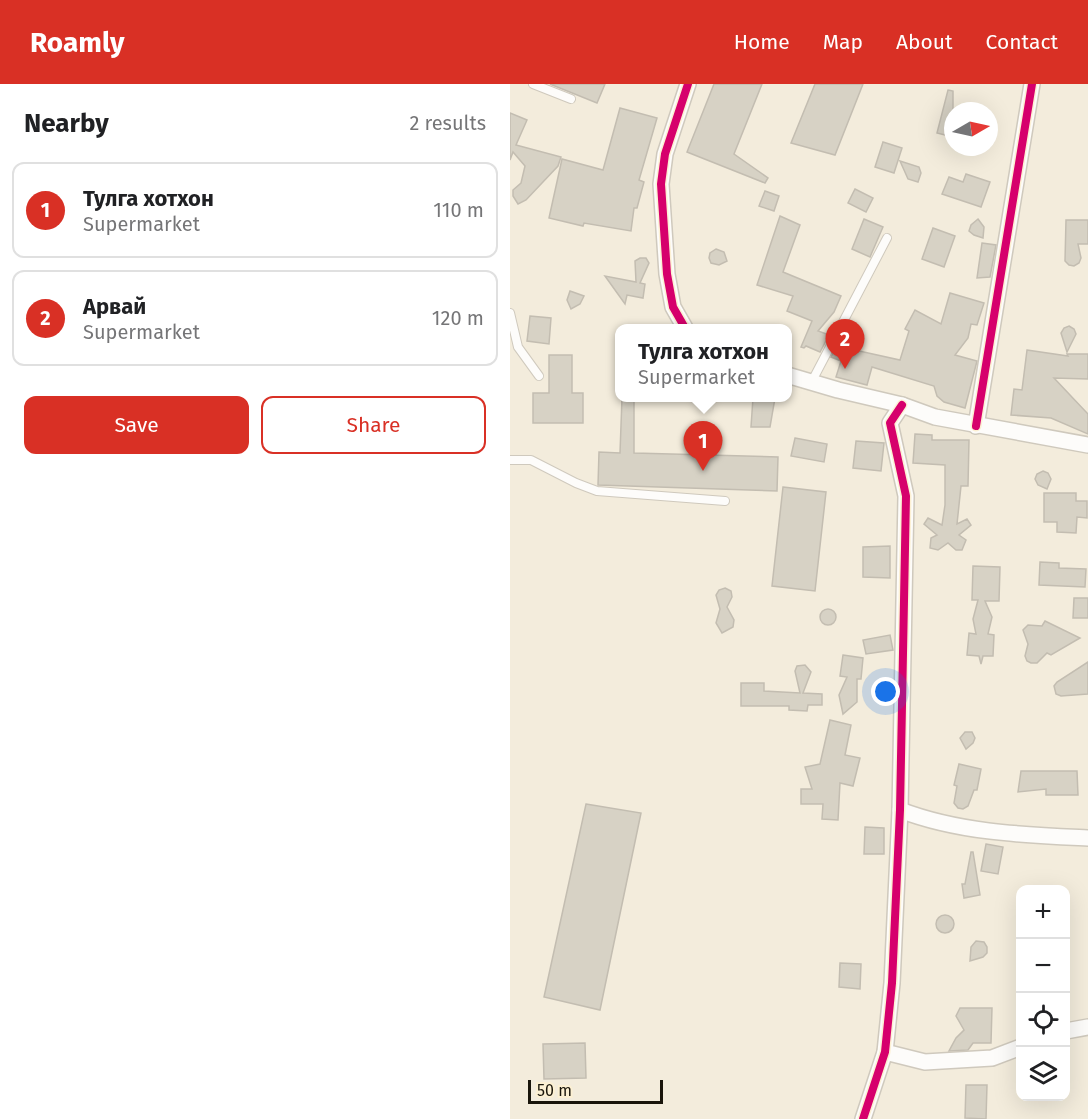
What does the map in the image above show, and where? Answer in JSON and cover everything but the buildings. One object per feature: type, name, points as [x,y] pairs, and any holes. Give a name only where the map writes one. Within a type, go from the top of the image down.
[{"type":"street","points":[[683,324],[673,307],[667,274],[662,184],[665,154],[688,84]]},
{"type":"street","points":[[976,426],[1032,84]]},
{"type":"street","points":[[792,376],[902,405],[935,417],[1088,445]]},
{"type":"street","points":[[863,1119],[885,1052],[892,983],[900,810],[906,496],[890,423],[902,405]]},
{"type":"street","points":[[900,810],[1002,834],[1088,838]]},
{"type":"street","points":[[1070,1030],[1088,1027]]},
{"type":"street","points":[[885,1052],[925,1062],[992,1059],[1016,1049]]},
{"type":"lane","points":[[533,84],[571,99]]},
{"type":"lane","points":[[811,382],[886,238]]},
{"type":"lane","points":[[510,313],[518,347],[538,376]]},
{"type":"lane","points":[[510,460],[531,460],[597,491],[725,501]]},
{"type":"cycle path","points":[[683,324],[673,307],[667,274],[661,184],[665,154],[688,84]]},
{"type":"cycle path","points":[[976,426],[1032,84]]},
{"type":"cycle path","points":[[863,1119],[885,1052],[892,983],[900,810],[906,496],[890,423],[902,405]]},
{"type":"place","name":"Арвай","points":[[845,369]]},
{"type":"place","name":"Тулга хотхон","points":[[703,471]]}]
